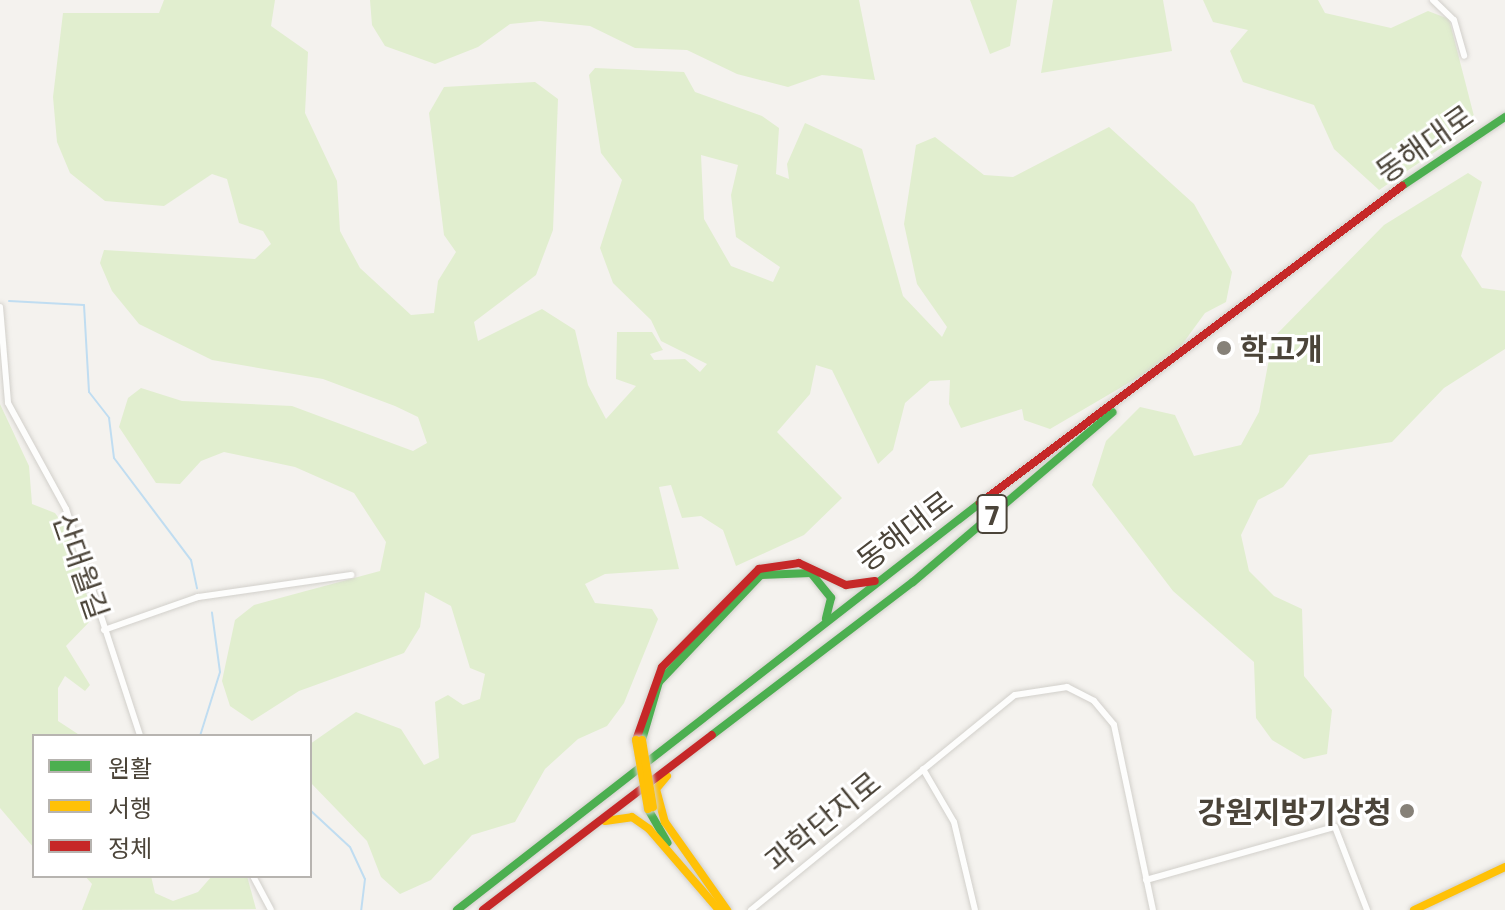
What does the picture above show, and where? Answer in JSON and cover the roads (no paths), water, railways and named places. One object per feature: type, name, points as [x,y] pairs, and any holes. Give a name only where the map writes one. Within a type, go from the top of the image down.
[{"type":"main road","name":"동해대로","points":[[457,910],[826,619],[1427,167],[1505,117]]},
{"type":"main road","name":"동해대로","points":[[483,910],[913,582],[1125,402],[1505,124]]},
{"type":"main road","points":[[723,910],[651,808],[639,740],[662,667],[759,569],[799,563],[846,585],[878,580]]},
{"type":"main road","points":[[639,740],[659,682],[761,575],[811,573],[831,598],[826,619]]},
{"type":"main road","points":[[723,910],[665,822],[656,789],[729,723]]},
{"type":"main road","points":[[557,853],[601,823],[632,817],[723,910]]},
{"type":"main road","points":[[1414,910],[1505,867]]},
{"type":"street","points":[[1433,0],[1454,20],[1464,56]]},
{"type":"street","name":"산대월길","points":[[0,307],[8,403],[66,509],[139,734]]},
{"type":"street","points":[[104,630],[198,597],[351,575]]},
{"type":"street","name":"과학단지로","points":[[751,910],[1015,695],[1067,687],[1094,701],[1114,725],[1153,910]]},
{"type":"street","name":"과학단지로","points":[[923,769],[954,822],[975,910]]},
{"type":"street","points":[[1146,880],[1335,827],[1367,910]]},
{"type":"street","points":[[254,878],[271,910]]},
{"type":"waterway","points":[[9,301],[84,305],[89,392],[109,418],[114,458],[191,560],[197,588]]},
{"type":"waterway","points":[[201,734],[220,672],[212,613]]},
{"type":"waterway","points":[[312,812],[350,847],[365,879],[361,910]]},
{"type":"place","name":"학고개","points":[[1224,348]]},
{"type":"place","name":"강원지방기상청","points":[[1407,811]]}]
